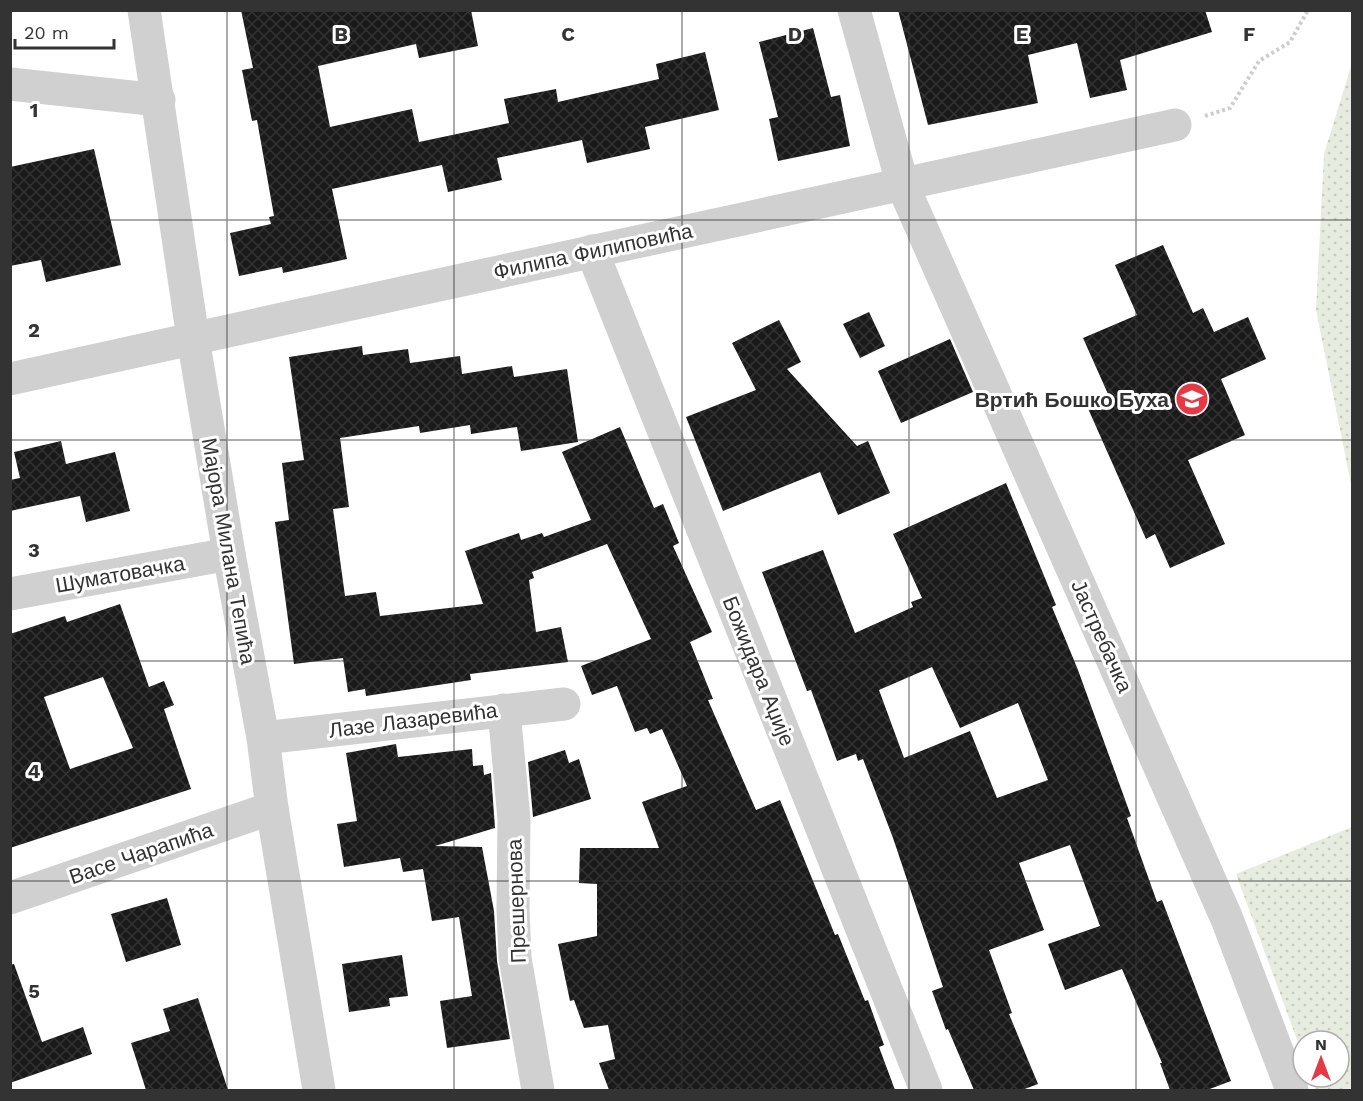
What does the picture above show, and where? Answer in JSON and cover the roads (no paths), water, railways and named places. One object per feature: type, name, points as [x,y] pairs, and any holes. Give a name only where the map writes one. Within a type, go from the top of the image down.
[{"type":"street","name":"Мајора Милана Тепића","points":[[144,10],[193,338],[262,738],[319,1090]]},
{"type":"street","name":"Јастребачка","points":[[854,10],[903,186],[1227,919],[1292,1090]]},
{"type":"street","points":[[10,84],[159,100]]},
{"type":"street","name":"Филипа Филиповића","points":[[10,379],[592,251],[903,186],[1175,124]]},
{"type":"street","name":"Божидара Аџије","points":[[592,251],[926,1090]]},
{"type":"street","name":"Шуматовачка","points":[[10,594],[229,554]]},
{"type":"street","name":"Лазе Лазаревића","points":[[262,738],[564,704]]},
{"type":"street","name":"Прешернова","points":[[504,710],[514,819],[515,957],[538,1090]]},
{"type":"street","name":"Васе Чарапића","points":[[10,898],[272,808]]},
{"type":"place","name":"Вртић Бошко Буха","points":[[1192,399]]}]
